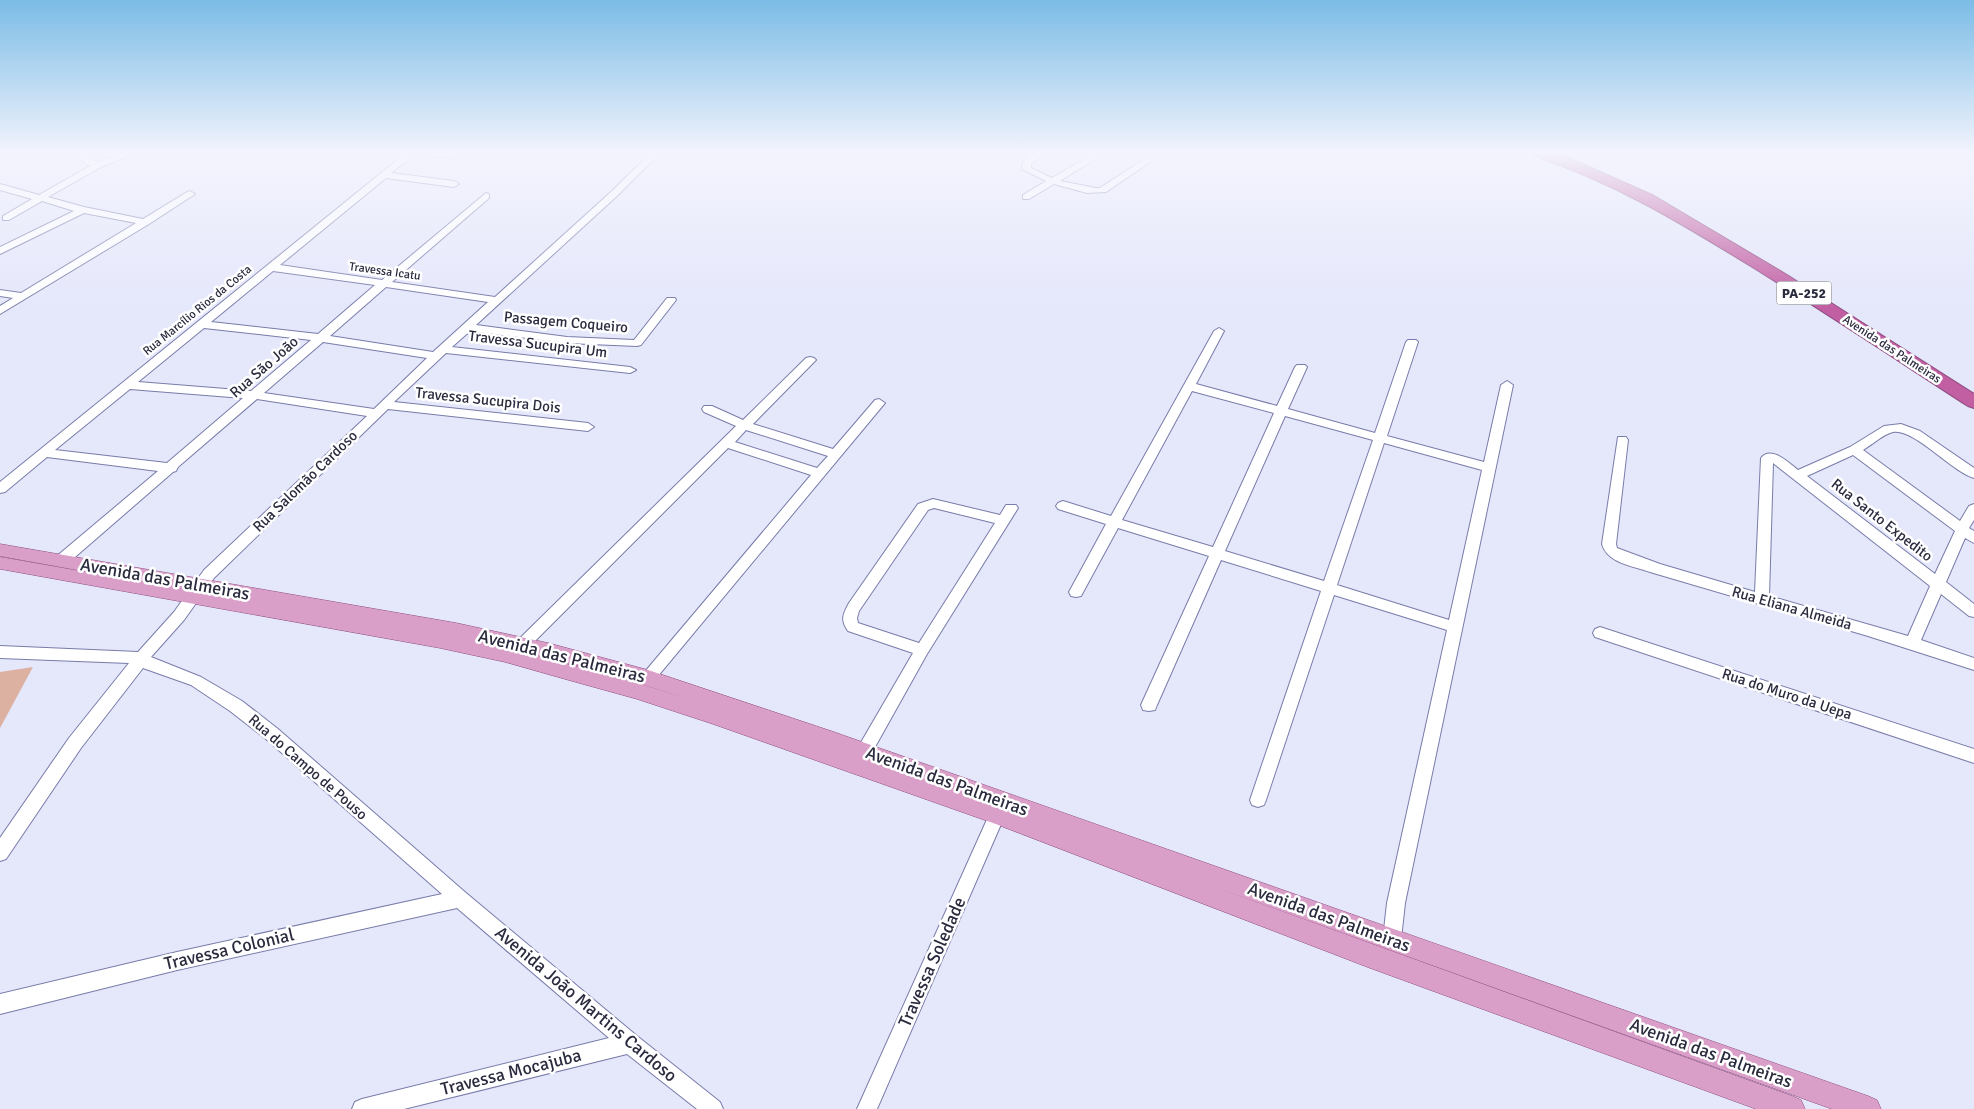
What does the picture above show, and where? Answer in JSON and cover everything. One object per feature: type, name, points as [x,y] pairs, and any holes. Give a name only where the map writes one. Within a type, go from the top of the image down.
[{"type":"highway","name":"Avenida das Palmeiras","points":[[1659,204],[1787,281],[1974,402]]},
{"type":"main road","name":"Avenida das Palmeiras","points":[[0,550],[62,560],[196,591],[440,641],[524,660],[672,702],[997,815],[1370,956],[1792,1109]]},
{"type":"main road","name":"Avenida das Palmeiras","points":[[0,563],[456,630],[522,644],[648,678],[864,751],[1868,1109]]},
{"type":"street","points":[[6,218],[29,204]]},
{"type":"street","points":[[60,204],[146,222]]},
{"type":"street","points":[[0,311],[175,204]]},
{"type":"street","name":"Rua Marcílio Rios da Costa","points":[[0,489],[347,204]]},
{"type":"street","name":"Rua São João","points":[[62,560],[172,468],[477,204]]},
{"type":"street","name":"Rua Salomão Cardoso","points":[[0,853],[75,743],[142,658],[179,616],[196,591],[228,555],[440,352],[603,204]]},
{"type":"street","points":[[0,251],[83,210]]},
{"type":"street","name":"Travessa Icatu","points":[[270,267],[496,300]]},
{"type":"street","points":[[0,293],[23,297]]},
{"type":"street","name":"Passagem Coqueiro","points":[[467,327],[567,340],[637,343],[671,300]]},
{"type":"street","name":"Travessa Sucupira Um","points":[[202,324],[440,352],[630,370]]},
{"type":"street","points":[[1076,592],[1219,331]]},
{"type":"street","points":[[1258,800],[1412,342]]},
{"type":"street","points":[[522,644],[810,360]]},
{"type":"street","points":[[1149,704],[1301,367]]},
{"type":"street","name":"Travessa Sucupira Dois","points":[[127,385],[588,428]]},
{"type":"street","points":[[1392,939],[1396,903],[1506,385]]},
{"type":"street","points":[[1189,386],[1489,468]]},
{"type":"street","points":[[648,678],[818,473],[879,403]]},
{"type":"street","points":[[708,409],[744,425],[835,454]]},
{"type":"street","points":[[1797,475],[1854,450],[1888,429],[1901,428],[1916,434],[1974,474]]},
{"type":"street","name":"Rua Eliana Almeida","points":[[1622,440],[1610,551],[1688,579],[1912,643],[1974,664]]},
{"type":"street","points":[[725,443],[818,473]]},
{"type":"street","points":[[1854,450],[1968,533]]},
{"type":"street","points":[[44,453],[172,468]]},
{"type":"street","name":"Rua Santo Expedito","points":[[1762,599],[1767,458],[1769,457],[1778,460],[1974,612]]},
{"type":"street","points":[[922,650],[853,627],[850,624],[849,618],[856,604],[923,506],[934,503],[942,504],[1003,521]]},
{"type":"street","points":[[1063,506],[1455,627]]},
{"type":"street","points":[[864,751],[922,650],[1011,508]]},
{"type":"street","points":[[1912,643],[1939,585],[1968,533],[1974,509]]},
{"type":"street","name":"Rua do Muro da Uepa","points":[[1600,633],[1974,756]]},
{"type":"street","points":[[0,652],[142,658]]},
{"type":"street","name":"Rua do Campo de Pouso","points":[[142,658],[149,664],[163,667],[196,681],[236,706],[279,740],[460,899]]},
{"type":"street","name":"Travessa Soledade","points":[[867,1109],[997,815]]},
{"type":"street","name":"Travessa Colonial","points":[[0,1004],[177,960],[460,899]]},
{"type":"street","name":"Avenida João Martins Cardoso","points":[[460,899],[630,1043],[713,1109]]},
{"type":"street","name":"Travessa Mocajuba","points":[[362,1109],[630,1043]]},
{"type":"shaded area","points":[[33,667],[0,728],[0,672]]}]
